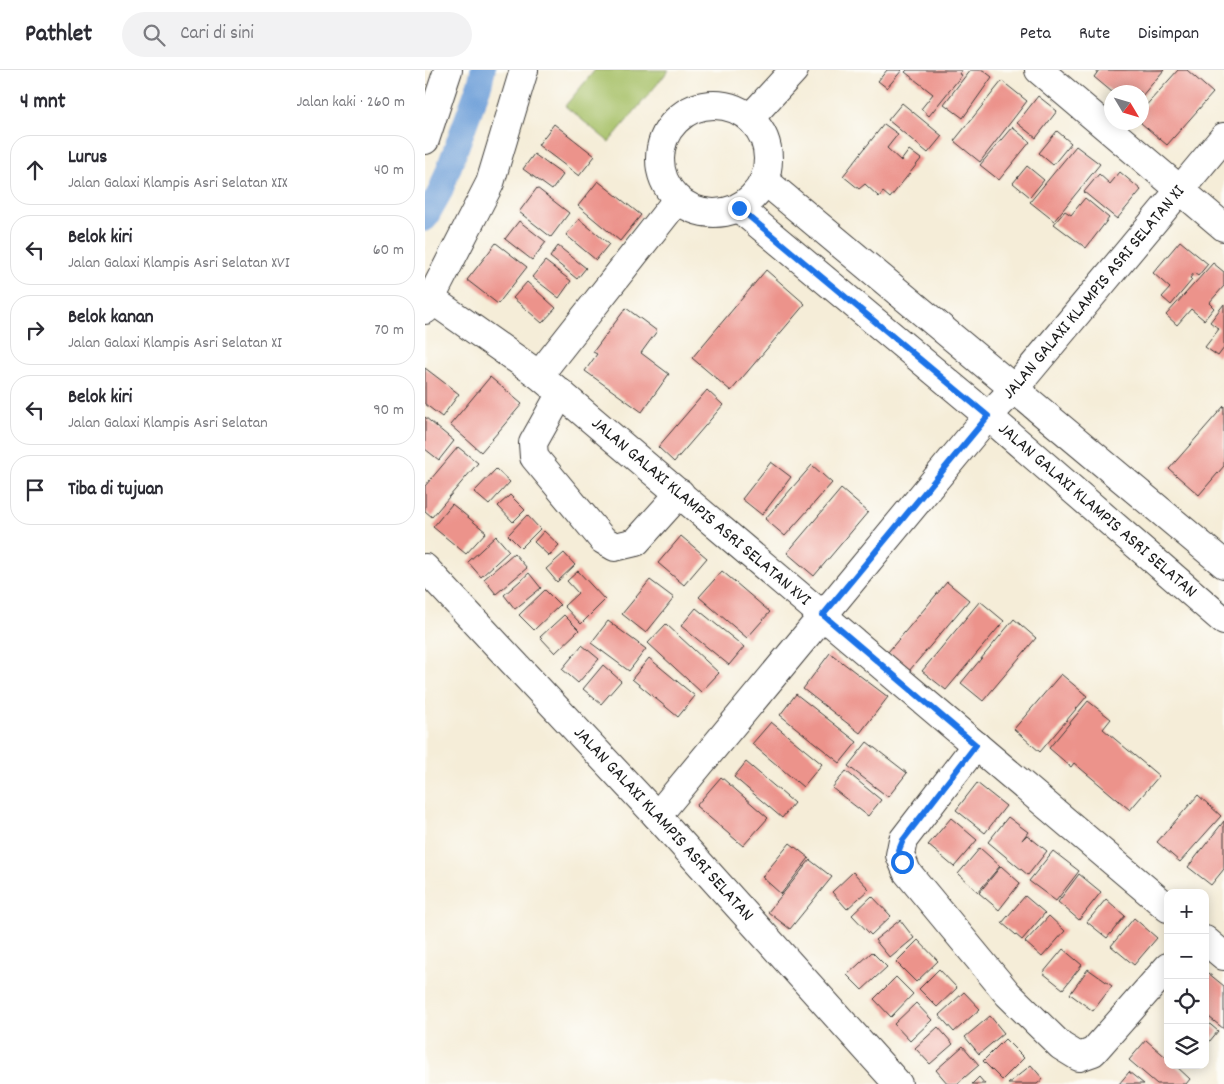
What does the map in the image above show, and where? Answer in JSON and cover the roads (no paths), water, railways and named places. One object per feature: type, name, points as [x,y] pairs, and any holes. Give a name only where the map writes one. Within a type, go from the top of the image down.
[{"type":"street","points":[[425,140],[448,70]]},
{"type":"street","points":[[428,304],[490,184],[524,70]]},
{"type":"street","points":[[750,118],[794,70]]},
{"type":"street","points":[[1039,70],[1179,191],[1224,227]]},
{"type":"street","points":[[719,105],[736,109],[750,118],[761,131],[767,147],[768,163],[764,180],[754,196],[739,208],[723,213],[707,214],[691,209],[677,200],[666,187],[660,171],[659,154],[664,138],[673,123],[686,113],[702,106],[719,105]]},
{"type":"street","name":"JALAN GALAXI KLAMPIS ASRI SELATAN XI","points":[[657,816],[988,416],[1014,388],[1224,137]]},
{"type":"street","points":[[764,180],[1224,564]]},
{"type":"street","points":[[539,375],[677,200]]},
{"type":"street","name":"JALAN GALAXI KLAMPIS ASRI SELATAN","points":[[739,208],[988,416],[1224,621]]},
{"type":"street","name":"JALAN GALAXI KLAMPIS ASRI SELATAN XVI","points":[[428,304],[539,375],[1164,905]]},
{"type":"street","points":[[561,393],[533,443],[534,457],[603,540],[615,547],[636,542],[679,493]]},
{"type":"street","name":"JALAN GALAXI KLAMPIS ASRI SELATAN","points":[[425,568],[657,816],[898,1084]]},
{"type":"street","points":[[976,745],[903,840],[900,855],[907,872],[1008,994],[1061,1046],[1079,1057],[1093,1052],[1164,972]]},
{"type":"street","points":[[1209,943],[1224,956]]},
{"type":"waterway","points":[[425,219],[440,192],[483,70]]}]
